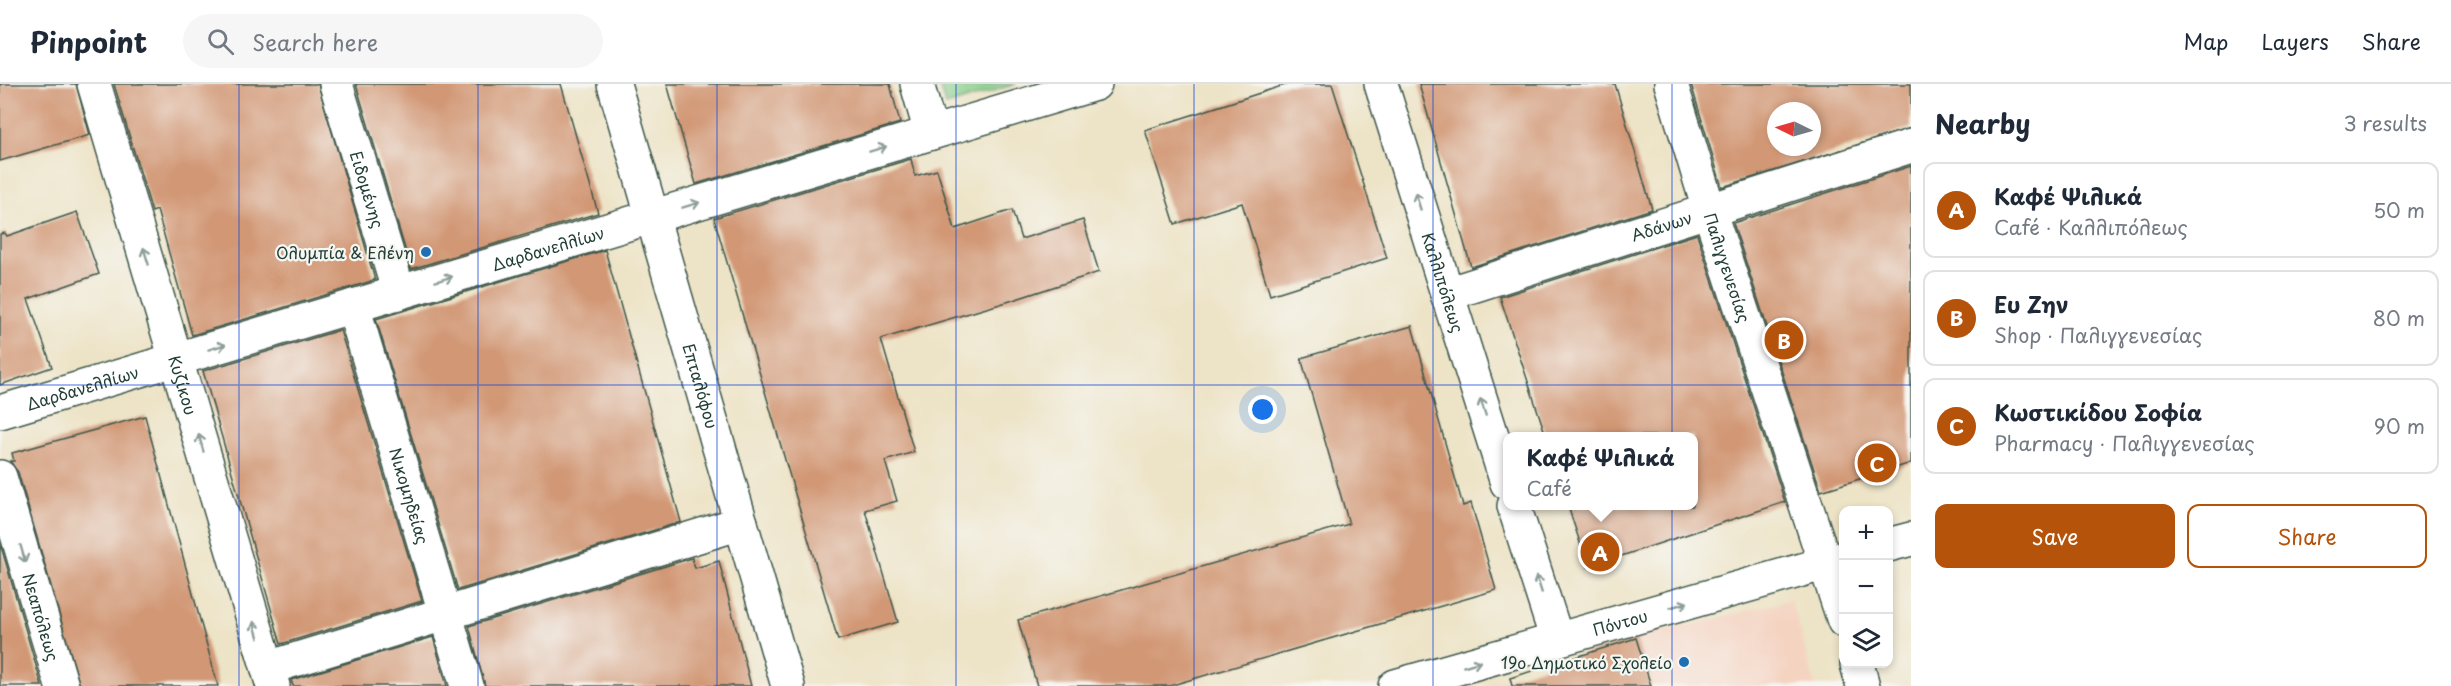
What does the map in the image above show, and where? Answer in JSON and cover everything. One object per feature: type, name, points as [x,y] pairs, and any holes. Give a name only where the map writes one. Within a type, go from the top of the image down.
[{"type":"street","name":"Κυζίκου","points":[[94,84],[270,677]]},
{"type":"street","name":"Ειδομένης","points":[[336,84],[399,293]]},
{"type":"street","name":"Επταλόφου","points":[[614,84],[788,686]]},
{"type":"street","points":[[917,84],[932,133]]},
{"type":"street","name":"Δαρδανελλίων","points":[[0,412],[1095,84]]},
{"type":"street","name":"Καλλιπόλεως","points":[[1381,84],[1503,470]]},
{"type":"street","name":"Παλιγγενεσίας","points":[[1671,84],[1709,210],[1835,560],[1843,614]]},
{"type":"street","name":"Αδάνων","points":[[1448,294],[1911,146]]},
{"type":"street","name":"Νικομηδείας","points":[[353,306],[467,686]]},
{"type":"street","name":"Νεαπόλεως","points":[[0,477],[62,686]]},
{"type":"street","points":[[1515,510],[1557,640]]},
{"type":"street","points":[[270,677],[446,614],[741,523]]},
{"type":"street","points":[[1893,544],[1911,539]]},
{"type":"street","name":"Πόντου","points":[[1395,686],[1835,560]]},
{"type":"street","points":[[1858,668],[1863,686]]},
{"type":"shaded area","name":"19ο Δημοτικό Σχολείο","points":[[1791,600],[1815,686],[1483,686],[1636,638]]},
{"type":"green space","points":[[939,84],[1016,84],[946,106]]},
{"type":"building","points":[[0,84],[76,84],[90,135],[0,161]]},
{"type":"building","points":[[114,84],[318,84],[375,280],[192,335],[157,210],[152,212]]},
{"type":"building","points":[[356,84],[561,84],[598,213],[411,269]]},
{"type":"building","points":[[667,84],[890,84],[900,123],[696,184]]},
{"type":"building","points":[[1288,84],[1332,84],[1387,258],[1270,295],[1242,203],[1175,224],[1145,130]]},
{"type":"building","points":[[1419,84],[1615,84],[1652,209],[1471,267]]},
{"type":"building","points":[[1691,84],[1911,84],[1911,128],[1722,187]]},
{"type":"building","points":[[911,159],[915,176],[937,170],[955,229],[1012,210],[1021,239],[1083,220],[1099,272],[881,339],[914,452],[885,461],[897,501],[865,510],[898,622],[838,640],[714,218]]},
{"type":"building","points":[[1911,166],[1911,463],[1821,491],[1733,223]]},
{"type":"building","points":[[77,212],[99,274],[28,299],[52,367],[0,385],[0,234],[5,233],[7,236]]},
{"type":"building","points":[[1697,234],[1785,502],[1588,567],[1569,510],[1698,510],[1698,432],[1545,432],[1500,297]]},
{"type":"building","points":[[605,250],[681,522],[458,590],[376,319]]},
{"type":"building","points":[[1412,326],[1463,506],[1471,503],[1496,590],[1169,686],[1037,686],[1018,620],[1349,524],[1301,358]]},
{"type":"building","points":[[340,330],[422,601],[281,644],[203,371]]},
{"type":"building","points":[[145,416],[218,686],[80,686],[18,472],[10,461],[14,461],[12,453]]},
{"type":"building","points":[[0,543],[42,686],[0,686]]},
{"type":"building","points":[[692,558],[695,568],[719,561],[751,686],[485,686],[469,626]]},
{"type":"building","points":[[433,637],[447,686],[293,686],[291,680]]},
{"type":"building","points":[[1636,638],[1651,686],[1512,686],[1510,678]]},
{"type":"place","name":"Ολυμπία & Ελένη","points":[[426,252]]},
{"type":"place","name":"Ευ Ζην","points":[[1784,340]]},
{"type":"place","name":"Κωστικίδου Σοφία","points":[[1877,463]]},
{"type":"place","name":"Καφέ Ψιλικά","points":[[1600,552]]},
{"type":"place","name":"19ο Δημοτικό Σχολείο","points":[[1684,662]]}]
